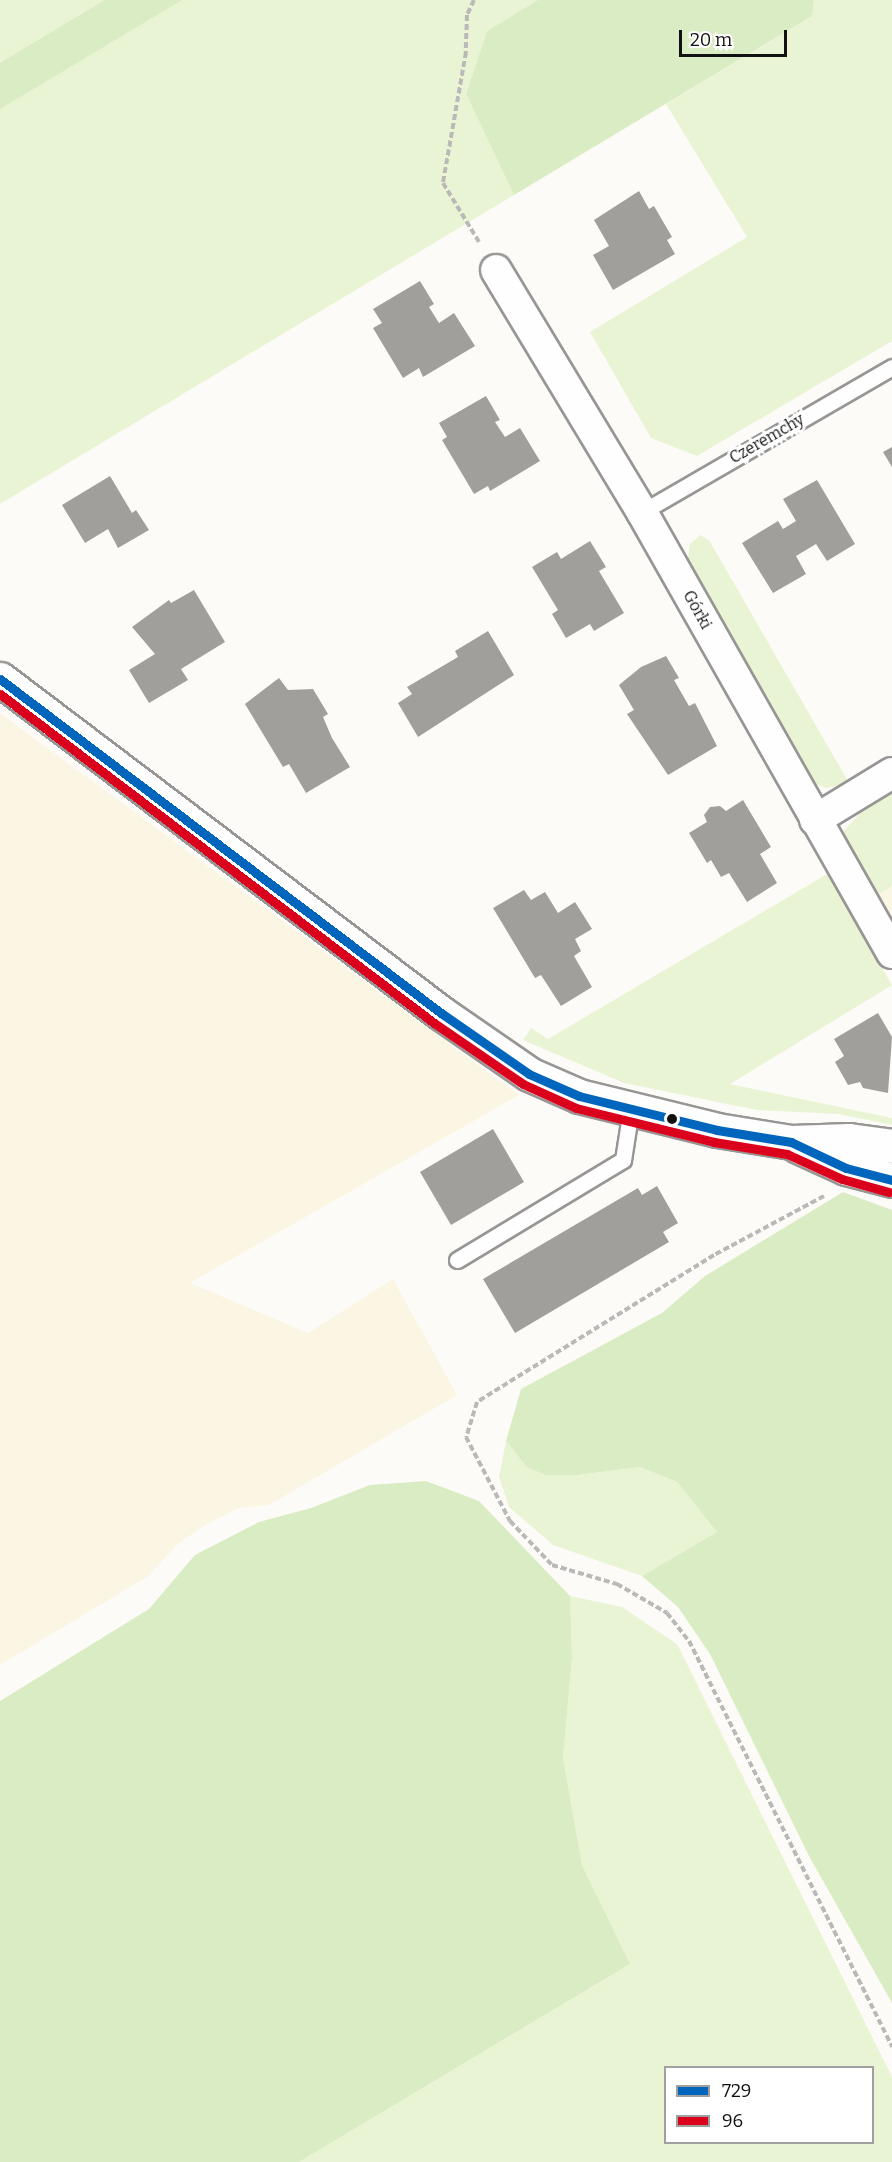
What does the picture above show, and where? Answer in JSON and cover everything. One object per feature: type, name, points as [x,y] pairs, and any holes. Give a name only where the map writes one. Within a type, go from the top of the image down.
[{"type":"street","name":"Górki","points":[[496,270],[642,512],[814,820],[892,953]]},
{"type":"street","points":[[0,679],[441,1012],[530,1074],[579,1096],[717,1130],[791,1142],[849,1140],[892,1146]]},
{"type":"street","points":[[814,820],[892,773]]},
{"type":"street","points":[[791,1142],[846,1168],[892,1180]]},
{"type":"lane","name":"Czeremchy","points":[[642,512],[892,367]]},
{"type":"lane","points":[[457,1260],[623,1160],[631,1109]]},
{"type":"path","points":[[474,0],[467,15],[466,52],[442,183],[496,270]]},
{"type":"path","points":[[846,1168],[828,1193],[807,1208],[714,1255],[477,1402],[466,1437],[510,1521],[552,1565],[617,1584],[667,1613],[689,1641],[892,2048]]},
{"type":"shaded area","points":[[0,713],[519,1095],[190,1283],[308,1333],[393,1279],[457,1395],[269,1505],[239,1508],[205,1525],[179,1543],[147,1577],[0,1665]]},
{"type":"shaded area","points":[[892,886],[892,916],[877,895]]},
{"type":"green space","points":[[0,0],[538,0],[487,31],[466,94],[514,195],[0,504]]},
{"type":"green space","points":[[105,0],[182,0],[0,109],[0,63]]},
{"type":"green space","points":[[538,0],[814,0],[812,16],[514,195],[466,94],[487,31]]},
{"type":"green space","points":[[814,0],[892,0],[892,341],[697,456],[651,438],[590,332],[747,237],[666,104],[812,16]]},
{"type":"green space","points":[[700,535],[709,540],[849,783],[826,788],[812,783],[687,563],[690,544]]},
{"type":"green space","points":[[892,792],[892,886],[877,895],[843,832],[864,809]]},
{"type":"green space","points":[[827,874],[892,985],[730,1084],[892,1118],[892,1125],[839,1114],[757,1110],[624,1083],[523,1040],[531,1028],[548,1039]]},
{"type":"green space","points":[[843,1192],[892,1210],[892,2003],[809,1856],[710,1654],[678,1607],[642,1576],[717,1532],[677,1482],[640,1467],[577,1475],[546,1475],[527,1467],[506,1441],[521,1389],[662,1313],[705,1276]]},
{"type":"green space","points":[[506,1441],[527,1467],[577,1475],[640,1467],[677,1482],[717,1532],[642,1576],[553,1545],[509,1507],[499,1477]]},
{"type":"green space","points":[[426,1481],[479,1501],[570,1596],[572,1658],[563,1758],[582,1865],[630,1964],[299,2162],[0,2162],[0,1701],[149,1609],[195,1555],[259,1522],[311,1508],[370,1485]]},
{"type":"green space","points":[[570,1596],[622,1607],[677,1644],[892,2077],[892,2162],[299,2162],[630,1964],[582,1865],[563,1758],[572,1658]]},
{"type":"building","points":[[639,191],[649,209],[654,206],[672,237],[667,240],[675,254],[613,290],[593,255],[609,246],[594,220]]},
{"type":"building","points":[[420,281],[434,304],[429,307],[439,323],[454,313],[475,346],[423,377],[419,368],[403,378],[373,328],[382,323],[373,309]]},
{"type":"building","points":[[486,396],[500,420],[495,422],[505,437],[520,428],[540,461],[490,491],[488,486],[474,494],[442,440],[447,437],[439,423]]},
{"type":"building","points":[[892,447],[892,467],[883,452]]},
{"type":"building","points":[[110,476],[132,513],[136,510],[149,530],[118,548],[108,529],[85,543],[62,505]]},
{"type":"building","points":[[817,480],[855,544],[827,561],[816,544],[796,556],[806,574],[773,593],[742,543],[778,521],[783,529],[796,521],[783,499]]},
{"type":"building","points":[[590,541],[606,567],[599,571],[624,613],[594,631],[590,624],[566,638],[552,614],[558,610],[532,567],[557,552],[561,559]]},
{"type":"building","points":[[194,590],[225,642],[181,669],[188,680],[149,703],[129,670],[155,654],[132,627],[169,600],[171,603]]},
{"type":"building","points":[[488,631],[514,675],[418,737],[398,703],[412,694],[407,687],[458,657],[455,651]]},
{"type":"building","points":[[666,656],[679,678],[674,680],[689,706],[695,703],[717,746],[668,775],[627,714],[634,710],[619,685],[641,667]]},
{"type":"building","points":[[279,678],[288,690],[313,689],[328,714],[323,717],[332,738],[350,767],[306,793],[289,764],[283,767],[245,704]]},
{"type":"building","points":[[743,800],[771,847],[760,854],[777,883],[747,902],[729,873],[721,877],[711,860],[707,863],[689,833],[707,822],[704,815],[710,807],[720,806],[726,811]]},
{"type":"building","points":[[524,890],[531,900],[545,892],[558,913],[575,902],[592,929],[575,939],[581,951],[574,956],[592,987],[561,1006],[541,975],[535,978],[493,908]]},
{"type":"building","points":[[878,1013],[892,1037],[888,1093],[863,1088],[860,1082],[848,1085],[835,1062],[844,1056],[834,1039]]},
{"type":"building","points":[[493,1129],[524,1182],[451,1225],[420,1172]]},
{"type":"building","points":[[657,1186],[678,1223],[663,1232],[669,1242],[515,1333],[483,1279],[638,1188],[642,1195]]},
{"type":"transit line","name":"729","points":[[0,679],[441,1013],[529,1074],[579,1096],[717,1130],[791,1142],[846,1168],[892,1180]]},
{"type":"transit line","name":"96","points":[[0,694],[434,1023],[523,1084],[576,1108],[714,1142],[787,1154],[842,1179],[889,1192]]}]
